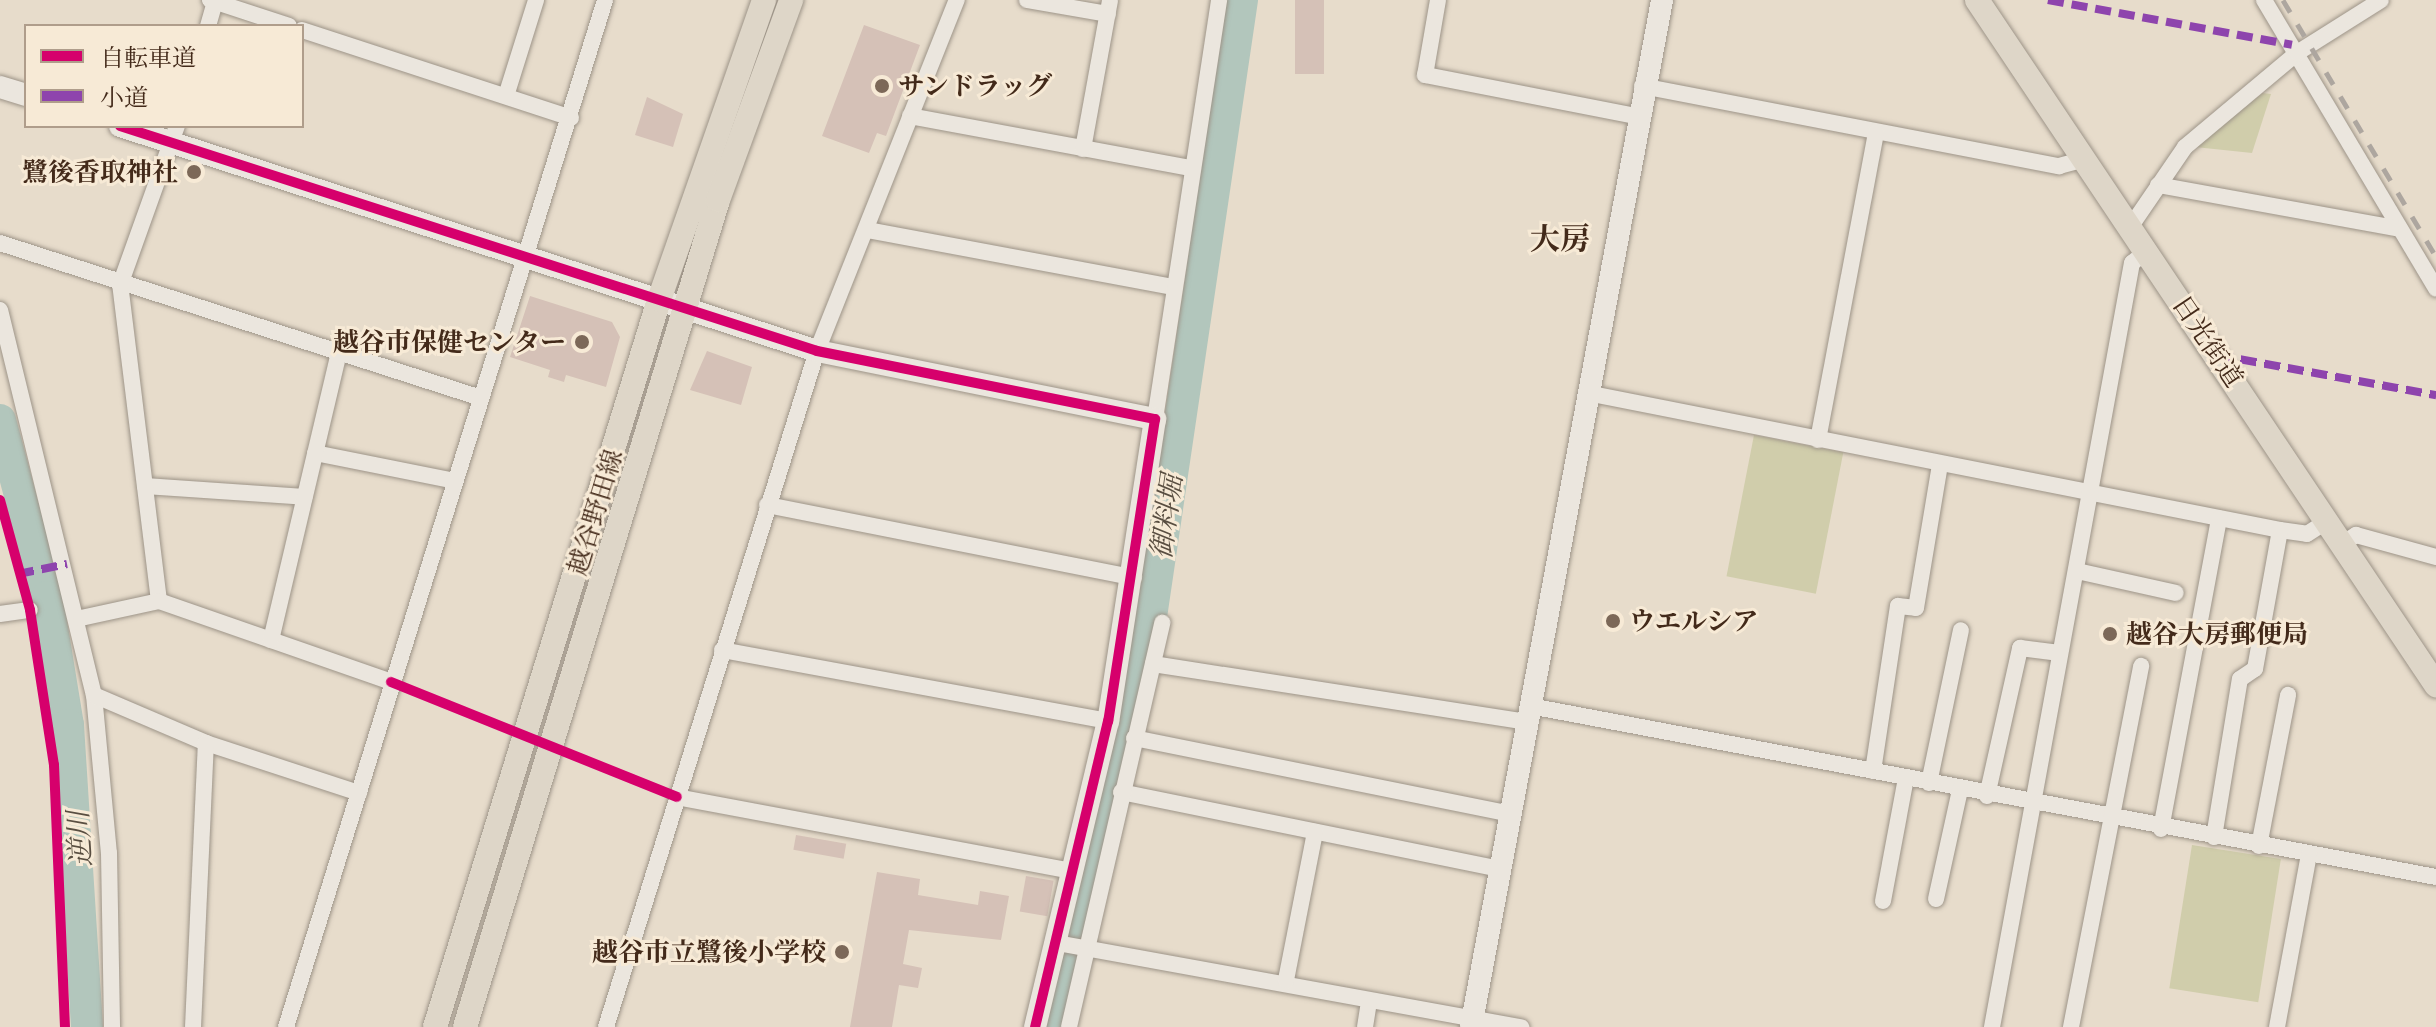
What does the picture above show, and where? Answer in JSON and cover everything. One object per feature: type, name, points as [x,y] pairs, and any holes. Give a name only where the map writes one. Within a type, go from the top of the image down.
[{"type":"main road","name":"越谷野田線","points":[[435,1027],[659,300],[764,0]]},
{"type":"main road","name":"越谷野田線","points":[[465,1027],[684,309],[791,0]]},
{"type":"main road","name":"日光街道","points":[[1977,0],[2436,685]]},
{"type":"street","points":[[506,96],[536,0]]},
{"type":"street","points":[[286,1027],[391,682],[481,398],[529,260],[605,0]]},
{"type":"street","points":[[606,1027],[817,351],[868,230],[957,0]]},
{"type":"street","points":[[1027,0],[1109,7],[1083,149]]},
{"type":"street","points":[[1035,1027],[1060,944],[1108,721],[1134,578],[1191,168],[1219,0]]},
{"type":"street","points":[[1438,0],[1425,75],[1636,116]]},
{"type":"street","points":[[1472,1024],[1636,116],[1662,0]]},
{"type":"street","points":[[2264,0],[2436,289]]},
{"type":"street","points":[[2131,226],[2185,147],[2297,53],[2381,0]]},
{"type":"street","points":[[208,24],[213,1],[283,24]]},
{"type":"street","points":[[304,31],[571,118]]},
{"type":"street","points":[[1642,86],[2059,166],[2086,159]]},
{"type":"street","points":[[0,87],[24,94]]},
{"type":"street","points":[[910,116],[1191,168]]},
{"type":"street","points":[[134,128],[174,134],[529,260],[817,351],[1155,419]]},
{"type":"street","points":[[1818,440],[1876,132]]},
{"type":"street","points":[[159,601],[120,285],[174,134]]},
{"type":"street","points":[[2158,185],[2400,229]]},
{"type":"street","points":[[868,230],[1174,287]]},
{"type":"street","points":[[0,243],[120,285],[481,398]]},
{"type":"street","points":[[1992,1027],[2029,805],[2094,492],[2132,263],[2147,251]]},
{"type":"street","points":[[0,310],[81,618],[94,695],[109,853],[112,1027]]},
{"type":"street","points":[[271,640],[339,353]]},
{"type":"street","points":[[1587,393],[2280,530],[2307,534],[2327,521]]},
{"type":"street","points":[[315,453],[455,481]]},
{"type":"street","points":[[1873,771],[1898,606],[1916,608],[1940,464]]},
{"type":"street","points":[[145,486],[305,497]]},
{"type":"street","points":[[767,505],[1134,578]]},
{"type":"street","points":[[2161,829],[2219,518]]},
{"type":"street","points":[[2214,837],[2240,679],[2255,669],[2280,530]]},
{"type":"street","points":[[2342,544],[2356,535],[2436,557]]},
{"type":"street","points":[[2077,571],[2176,593]]},
{"type":"street","points":[[81,618],[159,601],[391,682]]},
{"type":"street","points":[[0,614],[30,610]]},
{"type":"street","points":[[1069,1027],[1162,623]]},
{"type":"street","points":[[1929,783],[1961,630]]},
{"type":"street","points":[[1987,796],[2020,648],[2060,653]]},
{"type":"street","points":[[722,650],[1108,721]]},
{"type":"street","points":[[1153,664],[1528,714],[1873,771],[2029,805],[2436,877]]},
{"type":"street","points":[[2071,1027],[2141,666]]},
{"type":"street","points":[[94,695],[206,743],[359,793]]},
{"type":"street","points":[[2259,846],[2288,695]]},
{"type":"street","points":[[1134,738],[1510,814]]},
{"type":"street","points":[[193,1027],[206,743]]},
{"type":"street","points":[[1883,901],[1906,778]]},
{"type":"street","points":[[1936,899],[1960,790]]},
{"type":"street","points":[[1121,792],[1499,869]]},
{"type":"street","points":[[677,797],[1074,871]]},
{"type":"street","points":[[1286,980],[1315,832]]},
{"type":"street","points":[[2277,1027],[2309,854]]},
{"type":"street","points":[[1060,944],[1369,1001],[1472,1024],[1521,1027]]},
{"type":"street","points":[[1365,1027],[1369,1001]]},
{"type":"shaded area","points":[[2262,93],[2271,94],[2252,153],[2195,147]]},
{"type":"shaded area","points":[[1754,435],[1843,452],[1816,594],[1727,576]]},
{"type":"shaded area","points":[[2192,845],[2281,859],[2258,1002],[2169,988]]},
{"type":"building","points":[[1295,0],[1324,0],[1324,74],[1295,74]]},
{"type":"building","points":[[864,25],[920,45],[886,136],[877,133],[869,153],[822,136]]},
{"type":"building","points":[[647,97],[683,114],[673,147],[635,135]]},
{"type":"building","points":[[530,296],[612,322],[620,337],[606,387],[566,375],[564,382],[548,377],[550,370],[510,357]]},
{"type":"building","points":[[707,351],[752,367],[741,405],[690,390]]},
{"type":"building","points":[[796,835],[846,844],[844,859],[793,850]]},
{"type":"building","points":[[877,872],[920,879],[918,895],[978,905],[980,891],[1009,896],[1001,940],[909,930],[903,964],[922,968],[918,988],[899,985],[892,1027],[850,1027]]},
{"type":"building","points":[[1026,876],[1054,881],[1047,916],[1020,911]]},
{"type":"waterway","name":"御料堀","points":[[1053,1027],[1147,644],[1242,0]]},
{"type":"waterway","name":"逆川","points":[[0,420],[47,597],[68,725],[87,1027]]},
{"type":"railway","points":[[2283,0],[2436,257]]},
{"type":"marked path","points":[[2048,0],[2292,45]]},
{"type":"marked path","points":[[2217,355],[2436,395]]},
{"type":"marked path","points":[[18,574],[67,564]]},
{"type":"cycle path","points":[[126,128],[817,351],[1155,419],[1108,721],[1035,1027]]},
{"type":"cycle path","points":[[0,500],[30,610],[54,765],[65,1027]]},
{"type":"cycle path","points":[[391,682],[677,797]]},
{"type":"place","name":"サンドラッグ","points":[[882,86]]},
{"type":"place","name":"鷺後香取神社","points":[[194,172]]},
{"type":"place","name":"越谷市保健センター","points":[[582,342]]},
{"type":"place","name":"ウエルシア","points":[[1613,621]]},
{"type":"place","name":"越谷大房郵便局","points":[[2110,634]]},
{"type":"place","name":"越谷市立鷺後小学校","points":[[842,952]]},
{"type":"district","name":"大房","points":[[1560,238]]}]
